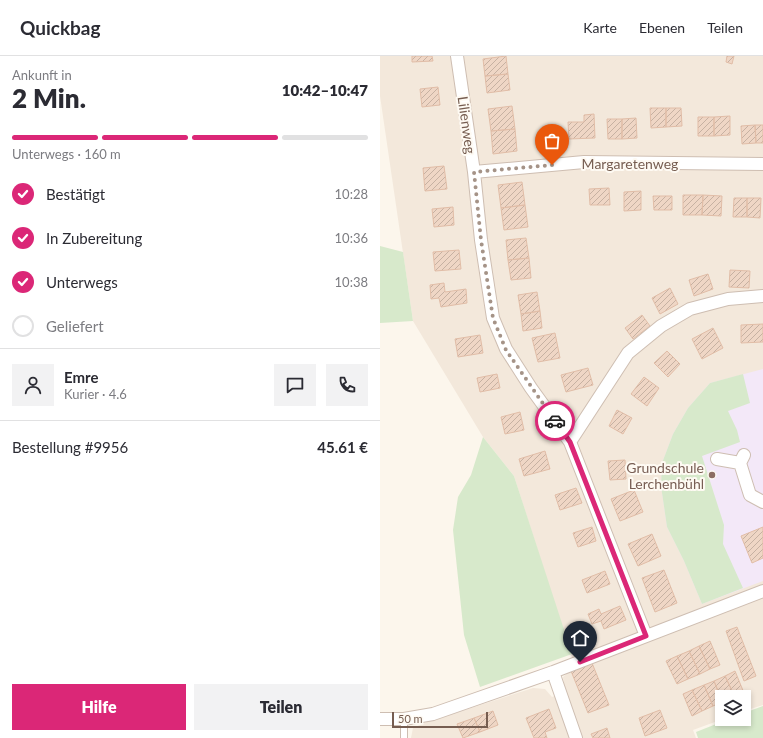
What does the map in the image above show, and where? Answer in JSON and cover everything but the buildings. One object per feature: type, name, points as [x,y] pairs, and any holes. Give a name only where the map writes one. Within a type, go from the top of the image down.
[{"type":"street","name":"Lilienweg","points":[[457,56],[474,172],[481,240],[493,318],[506,350],[570,442],[646,636]]},
{"type":"street","name":"Margaretenweg","points":[[474,172],[584,162],[763,164]]},
{"type":"street","points":[[570,442],[628,352],[661,326],[690,309],[728,299],[763,296]]},
{"type":"street","points":[[717,459],[742,459],[750,494],[763,502]]},
{"type":"street","points":[[380,719],[404,718],[433,714],[553,672],[763,591]]},
{"type":"street","points":[[553,672],[576,738]]},
{"type":"lane","points":[[404,718],[404,738]]},
{"type":"shaded area","points":[[380,56],[763,56],[763,705],[751,709],[751,690],[715,690],[715,722],[693,730],[696,738],[411,738],[413,728],[427,722],[533,688],[545,689],[552,697],[565,692],[563,677],[575,667],[514,476],[483,437],[413,321],[380,96]]},
{"type":"shaded area","name":"Grundschule Lerchenbühl","points":[[763,369],[763,581],[702,604],[684,561],[667,527],[661,486],[662,463],[673,434],[688,408],[710,383]]},
{"type":"green space","points":[[380,246],[403,252],[413,321],[380,323]]},
{"type":"green space","points":[[743,374],[750,403],[728,411],[737,430],[740,442],[702,456],[724,525],[723,544],[743,588],[702,604],[684,561],[667,527],[661,486],[662,463],[673,434],[688,408],[710,383]]},
{"type":"green space","points":[[483,437],[514,476],[572,654],[480,687],[464,635],[453,530],[458,497],[471,475]]},
{"type":"green space","points":[[763,706],[763,738],[698,738],[696,732],[715,725],[715,726],[751,726],[751,710]]},
{"type":"way so far","points":[[552,165],[474,172],[481,240],[493,318],[506,350],[555,421]]},
{"type":"place","name":"Grundschule Lerchenbühl","points":[[712,475]]},
{"type":"route","points":[[555,421],[570,442],[646,636],[580,662]]}]
